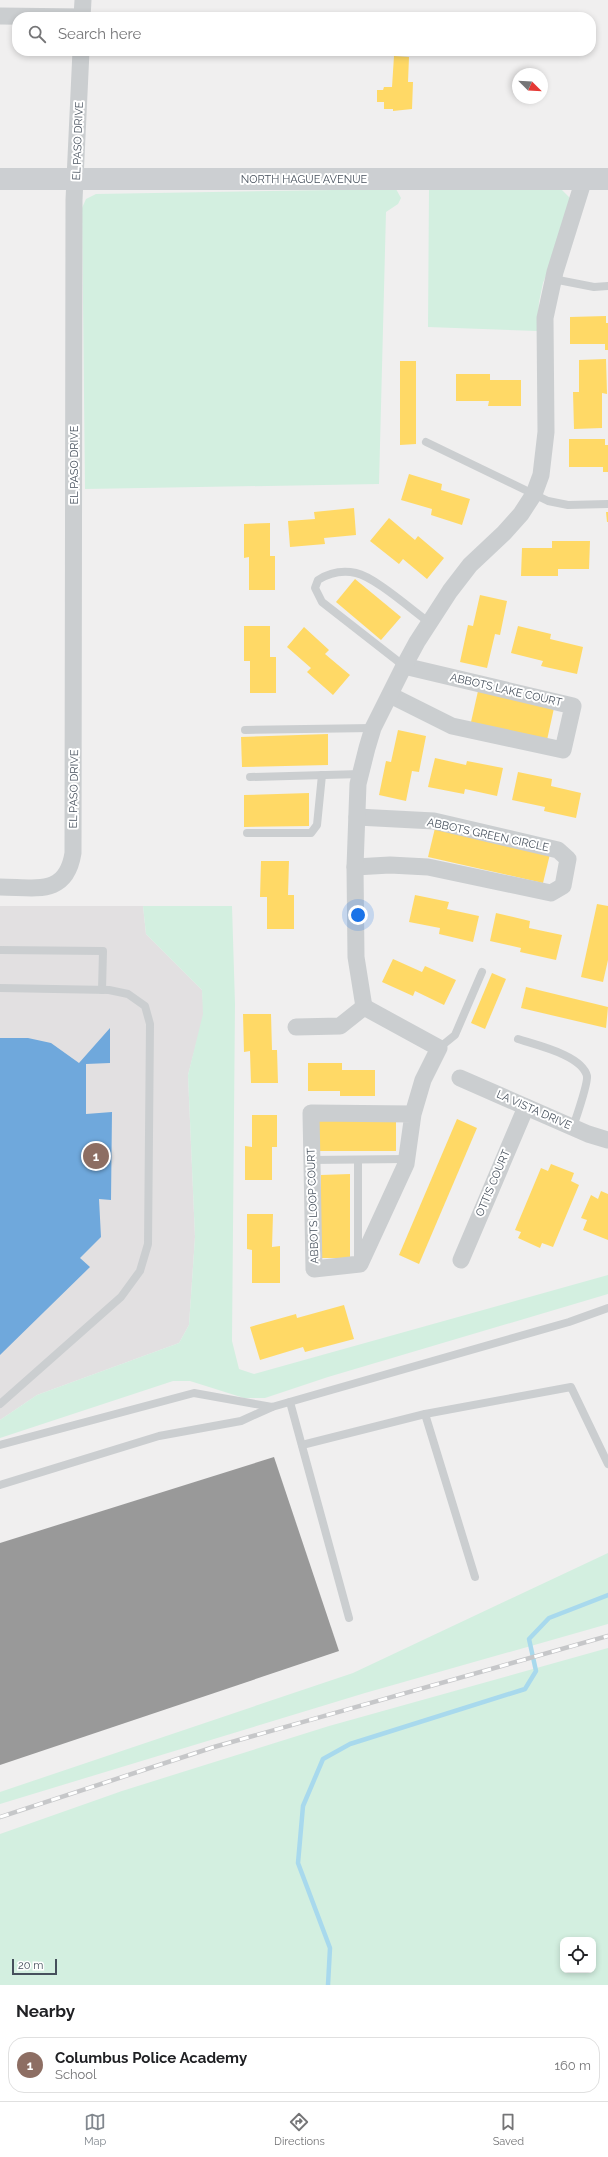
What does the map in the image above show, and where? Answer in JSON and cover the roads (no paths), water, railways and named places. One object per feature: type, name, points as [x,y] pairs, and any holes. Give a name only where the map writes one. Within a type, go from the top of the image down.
[{"type":"main road","name":"NORTH HAGUE AVENUE","points":[[0,179],[608,179]]},
{"type":"street","points":[[82,12],[83,0]]},
{"type":"street","points":[[0,16],[12,16]]},
{"type":"street","name":"EL PASO DRIVE","points":[[0,887],[46,887],[56,884],[65,877],[71,866],[73,852],[74,200],[77,179],[81,56]]},
{"type":"street","points":[[364,1007],[356,957],[355,868],[358,784],[373,728],[404,666],[430,623],[450,591],[470,565],[504,533],[521,514],[534,494],[541,475],[546,432],[545,318],[554,279],[584,179]]},
{"type":"street","name":"ABBOTS LAKE COURT","points":[[390,695],[452,726],[563,750],[573,706],[404,666]]},
{"type":"street","name":"ABBOTS GREEN CIRCLE","points":[[355,868],[390,865],[428,867],[551,893],[563,886],[568,858],[558,850],[434,821],[357,817]]},
{"type":"street","points":[[296,1027],[340,1026],[364,1007]]},
{"type":"street","points":[[358,1264],[378,1226],[406,1159],[413,1114],[423,1080],[439,1048],[364,1007]]},
{"type":"street","name":"LA VISTA DRIVE","points":[[460,1078],[573,1127],[608,1140]]},
{"type":"street","name":"OTTIS COURT","points":[[461,1260],[526,1107]]},
{"type":"street","name":"ABBOTS LOOP COURT","points":[[358,1264],[314,1269],[311,1113],[413,1114]]},
{"type":"lane","points":[[554,279],[594,287],[608,286]]},
{"type":"lane","points":[[426,442],[548,501],[568,505],[608,504]]},
{"type":"lane","points":[[404,666],[322,602],[315,588],[318,580],[330,572],[356,573],[369,579],[430,623]]},
{"type":"lane","points":[[245,730],[373,728]]},
{"type":"lane","points":[[250,777],[361,774]]},
{"type":"lane","points":[[247,833],[311,833],[316,825],[322,775]]},
{"type":"lane","points":[[0,950],[103,951],[102,990]]},
{"type":"lane","points":[[439,1048],[455,1035],[482,972]]},
{"type":"lane","points":[[0,988],[102,990],[128,994],[145,1006],[150,1024],[148,1244],[140,1271],[121,1297],[0,1404]]},
{"type":"lane","points":[[518,1039],[567,1056],[584,1069],[587,1078],[573,1127]]},
{"type":"lane","points":[[311,1160],[406,1159]]},
{"type":"lane","points":[[358,1160],[358,1264]]},
{"type":"lane","points":[[0,1486],[159,1436],[241,1421],[272,1407],[569,1322],[608,1308]]},
{"type":"lane","points":[[302,1445],[425,1414],[571,1387],[608,1464]]},
{"type":"lane","points":[[0,1445],[194,1393],[272,1407]]},
{"type":"lane","points":[[290,1402],[349,1618]]},
{"type":"lane","points":[[425,1414],[475,1577]]},
{"type":"waterway","points":[[328,1985],[330,1948],[298,1863],[303,1806],[323,1759],[350,1744],[525,1689],[536,1671],[529,1639],[549,1618],[608,1595]]},
{"type":"railway","points":[[0,1817],[214,1747],[608,1636]]},
{"type":"place","name":"Columbus Police Academy","points":[[96,1156]]}]
